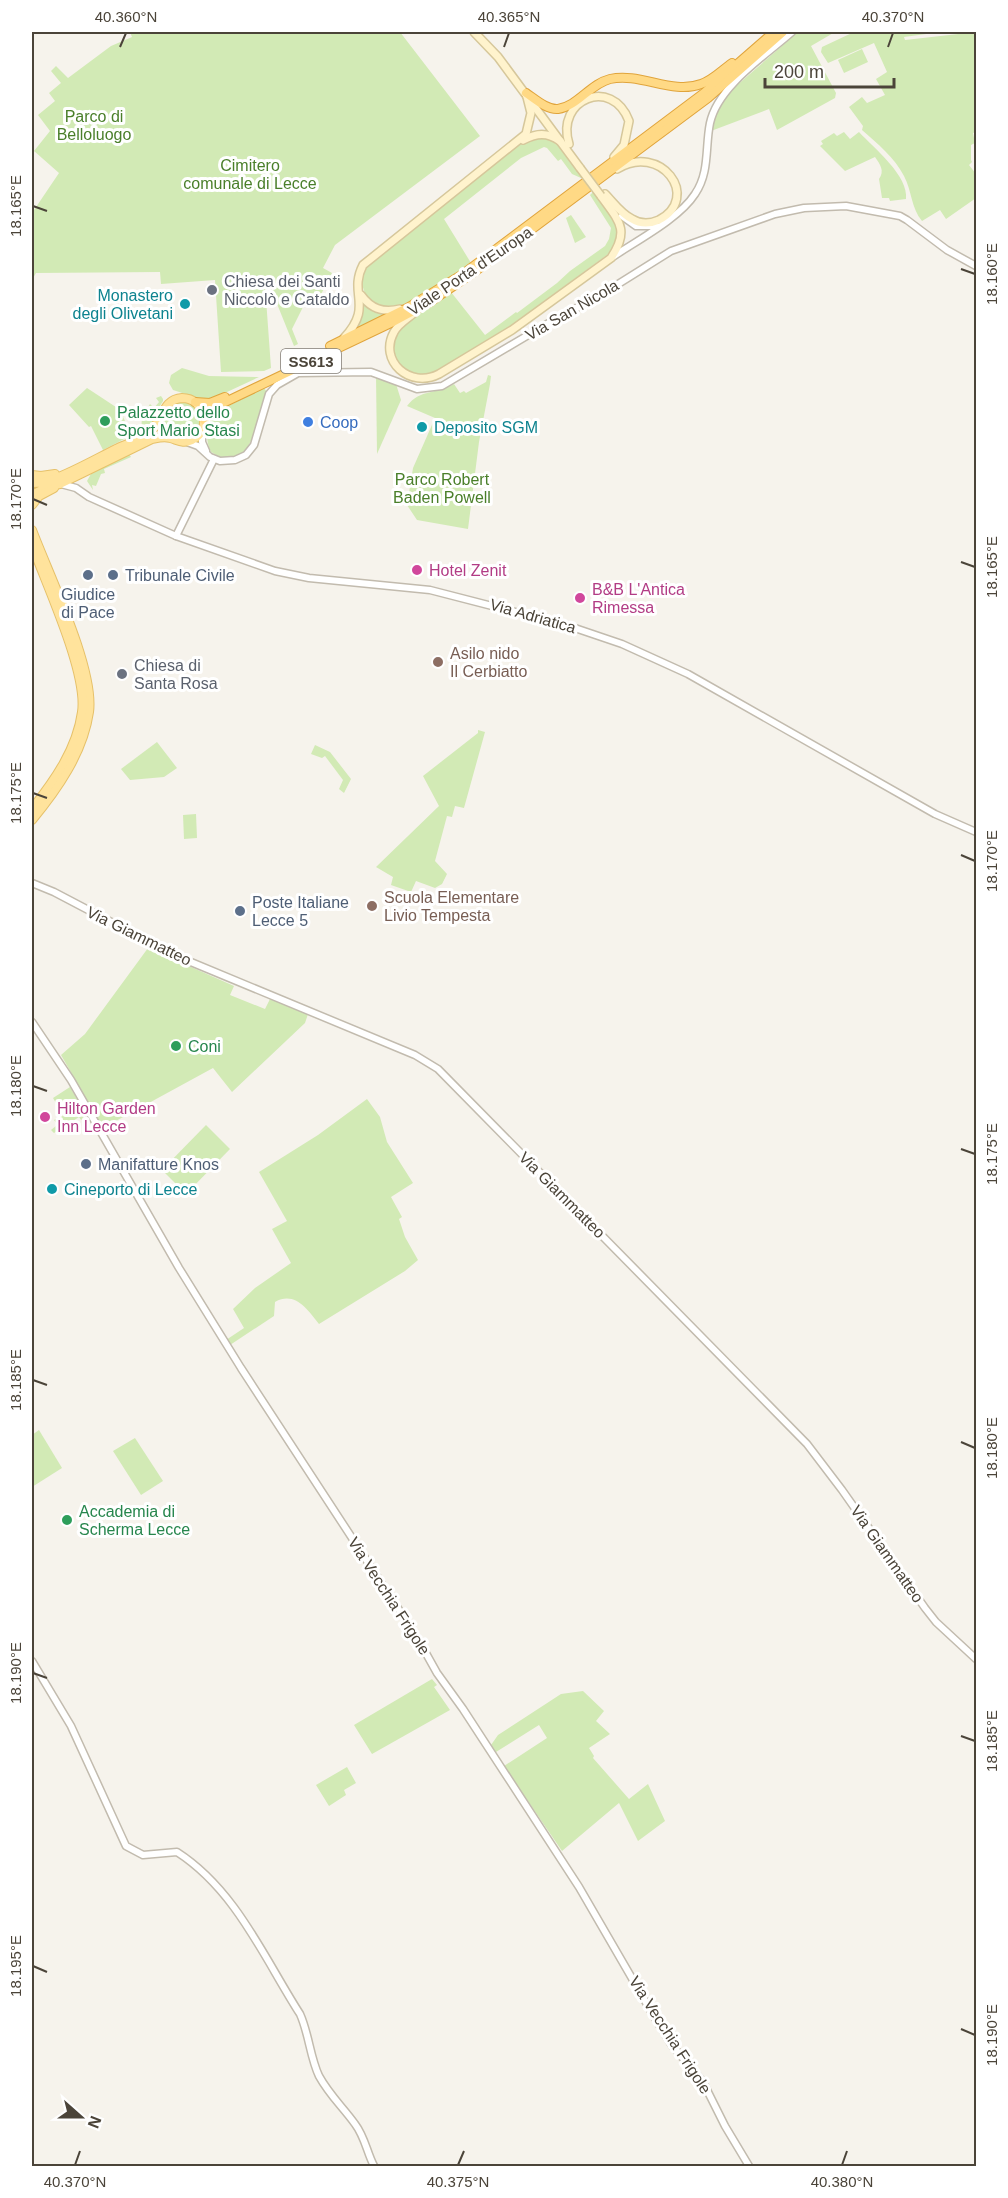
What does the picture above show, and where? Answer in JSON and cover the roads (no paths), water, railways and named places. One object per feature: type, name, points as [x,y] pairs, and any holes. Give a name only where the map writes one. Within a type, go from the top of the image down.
[{"type":"highway","points":[[526,93],[548,107],[560,109],[568,106],[599,83],[610,79],[626,77],[692,87],[711,79],[772,32]]},
{"type":"highway","points":[[600,175],[704,93],[772,32]]},
{"type":"highway","points":[[600,175],[708,98],[783,32]]},
{"type":"highway","name":"Viale Porta d'Europa","points":[[205,421],[213,409],[219,405],[422,307],[471,274],[600,175]]},
{"type":"highway","name":"Viale Porta d'Europa","points":[[195,402],[217,401],[409,307],[463,274],[600,175]]},
{"type":"main road","points":[[422,307],[397,326],[390,347],[391,355],[399,368],[419,380],[440,374],[512,330],[611,258],[621,241],[621,225],[603,195],[498,57],[474,32]]},
{"type":"main road","points":[[342,340],[358,320],[359,272],[368,260],[526,134],[530,123],[531,108],[526,93]]},
{"type":"main road","points":[[567,145],[566,124],[577,105],[593,97],[602,96],[620,103],[629,121],[627,136],[618,154],[600,175]]},
{"type":"main road","points":[[518,142],[535,135],[545,134],[567,145]]},
{"type":"main road","points":[[600,175],[631,163],[648,162],[667,171],[675,184],[676,191],[674,204],[665,216],[645,223],[632,219],[603,195]]},
{"type":"main road","points":[[359,292],[370,305],[381,310],[389,312],[409,307]]},
{"type":"main road","name":"Viale Porta d'Europa","points":[[32,483],[52,480],[150,432],[161,418],[165,408],[177,399],[188,399],[195,402]]},
{"type":"main road","points":[[32,505],[39,496],[60,484],[152,439],[171,438],[186,442],[193,439],[202,431],[205,421],[201,407],[195,402]]},
{"type":"main road","points":[[161,418],[164,430],[171,438]]},
{"type":"main road","points":[[32,475],[47,476],[77,468]]},
{"type":"main road","points":[[32,495],[49,486],[60,484]]},
{"type":"main road","points":[[32,530],[76,644],[87,679],[90,699],[87,725],[77,752],[62,779],[32,820]]},
{"type":"main road","points":[[32,544],[65,632],[81,683],[83,698],[82,713],[70,752],[57,776],[32,809]]},
{"type":"street","points":[[611,258],[687,204],[702,181],[710,124],[724,93],[792,32]]},
{"type":"street","points":[[603,195],[629,222],[645,227],[660,225]]},
{"type":"street","name":"Via San Nicola","points":[[214,459],[235,460],[246,455],[254,445],[269,394],[277,384],[298,373],[371,372],[387,376],[410,387],[429,389],[448,384],[552,321],[599,296],[670,251],[787,212],[818,207],[846,206],[900,216],[947,250],[976,266]]},
{"type":"street","points":[[202,431],[202,442],[206,452]]},
{"type":"street","points":[[176,536],[214,459],[198,446],[186,442]]},
{"type":"street","name":"Via Adriatica","points":[[60,484],[76,488],[88,497],[176,536],[288,574],[430,590],[566,625],[622,644],[688,674],[936,814],[976,832]]},
{"type":"street","name":"Via Giammatteo","points":[[32,883],[54,892],[174,956],[415,1055],[438,1069],[807,1444],[936,1622],[976,1659]]},
{"type":"street","name":"Via Vecchia Frigole","points":[[32,1022],[71,1080],[179,1268],[241,1368],[418,1639],[437,1673],[579,1887],[655,2018],[672,2044],[703,2082],[725,2126],[749,2166]]},
{"type":"street","points":[[32,1661],[71,1726],[126,1846],[143,1855],[177,1852],[207,1875],[232,1904],[300,2014],[307,2029],[318,2074],[339,2106],[355,2123],[374,2166]]},
{"type":"place","name":"Chiesa dei Santi Niccolò e Cataldo","points":[[212,290]]},
{"type":"place","name":"Monastero degli Olivetani","points":[[185,304]]},
{"type":"place","name":"Palazzetto dello Sport Mario Stasi","points":[[105,421]]},
{"type":"place","name":"Coop","points":[[308,422]]},
{"type":"place","name":"Deposito SGM","points":[[422,427]]},
{"type":"place","name":"Hotel Zenit","points":[[417,570]]},
{"type":"place","name":"Giudice di Pace","points":[[88,575]]},
{"type":"place","name":"Tribunale Civile","points":[[113,575]]},
{"type":"place","name":"B&B L'Antica Rimessa","points":[[580,598]]},
{"type":"place","name":"Asilo nido Il Cerbiatto","points":[[438,662]]},
{"type":"place","name":"Chiesa di Santa Rosa","points":[[122,674]]},
{"type":"place","name":"Scuola Elementare Livio Tempesta","points":[[372,906]]},
{"type":"place","name":"Poste Italiane Lecce 5","points":[[240,911]]},
{"type":"place","name":"Coni","points":[[176,1046]]},
{"type":"place","name":"Hilton Garden Inn Lecce","points":[[45,1117]]},
{"type":"place","name":"Manifatture Knos","points":[[86,1164]]},
{"type":"place","name":"Cineporto di Lecce","points":[[52,1189]]},
{"type":"place","name":"Accademia di Scherma Lecce","points":[[67,1520]]},
{"type":"park label","name":"Parco di Belloluogo","points":[[94,125]]},
{"type":"park label","name":"Cimitero comunale di Lecce","points":[[250,174]]},
{"type":"park label","name":"Parco Robert Baden Powell","points":[[442,488]]}]
